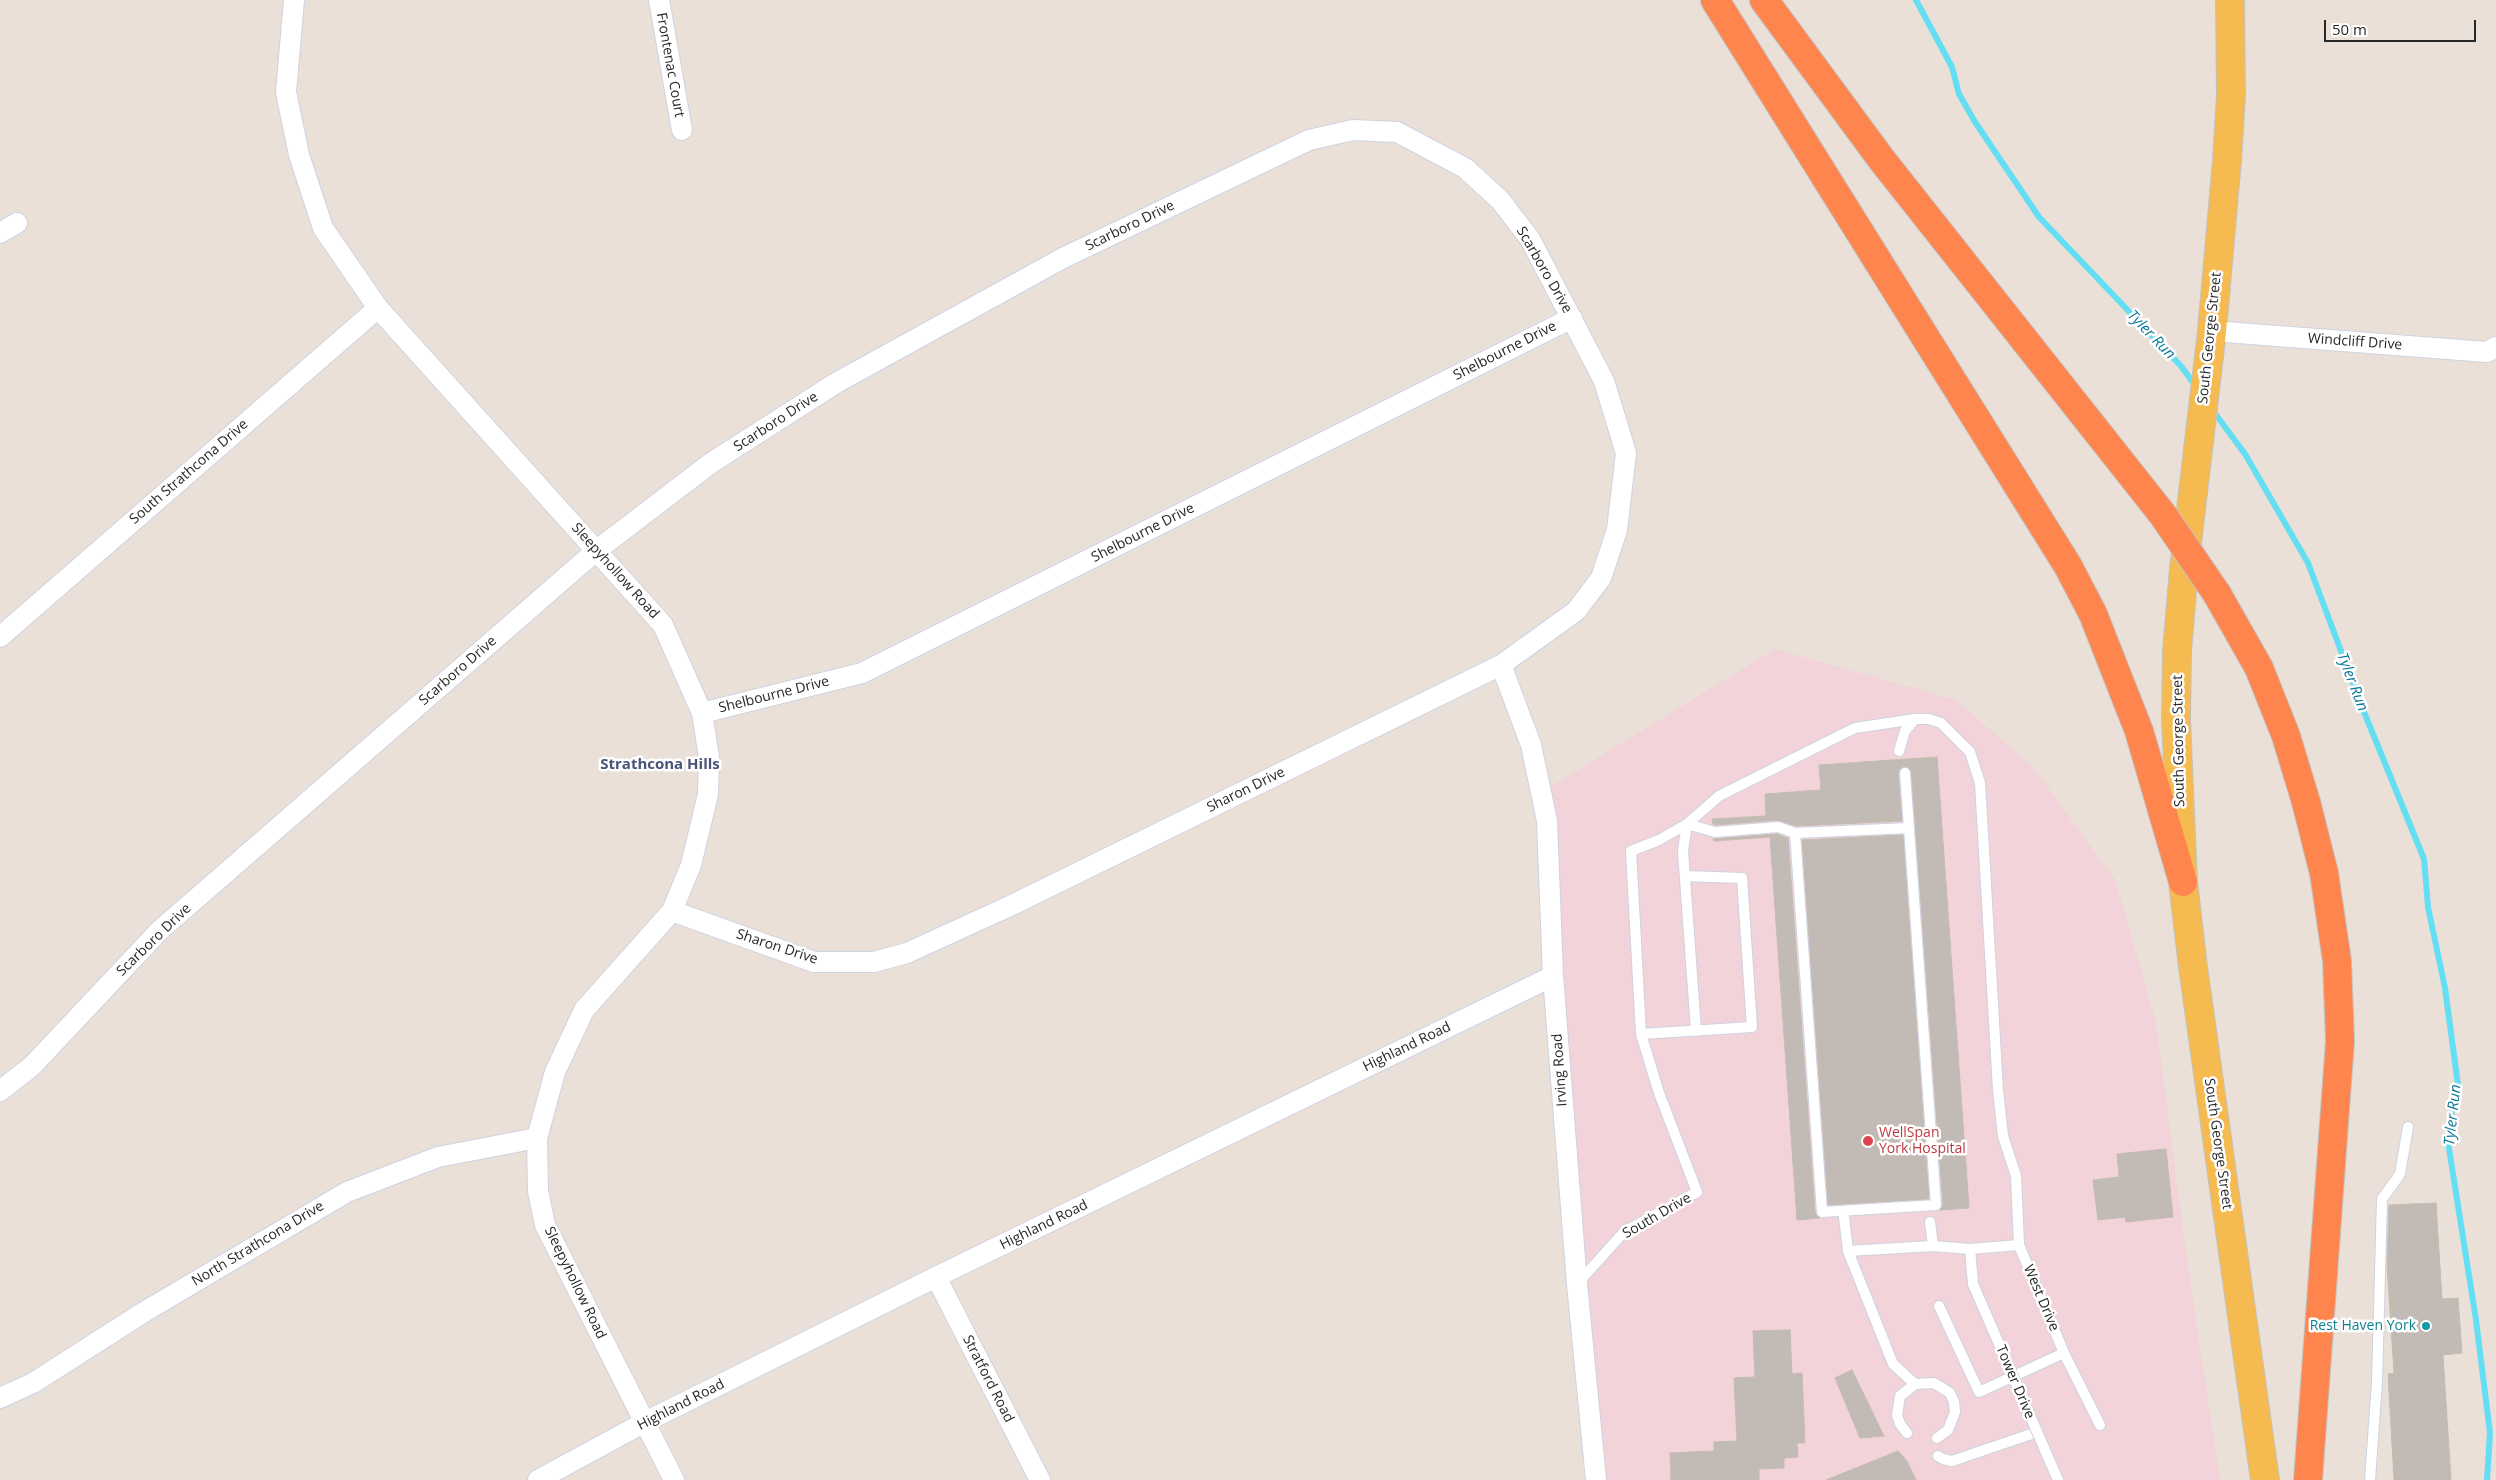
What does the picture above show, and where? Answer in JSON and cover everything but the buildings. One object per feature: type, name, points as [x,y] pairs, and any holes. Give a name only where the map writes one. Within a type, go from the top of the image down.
[{"type":"highway","points":[[1715,0],[2068,566],[2093,614],[2138,731],[2183,882]]},
{"type":"highway","points":[[1764,0],[1882,160],[2163,515],[2217,594],[2259,668],[2286,736],[2306,802],[2324,873],[2337,961],[2340,1041],[2308,1480]]},
{"type":"main road","name":"South George Street","points":[[2230,0],[2231,95],[2207,383],[2177,651],[2176,719],[2183,882],[2193,967],[2265,1480]]},
{"type":"street","name":"Sleepyhollow Road","points":[[294,0],[286,92],[299,155],[323,228],[378,308],[663,625],[702,713],[709,757],[708,794],[691,865],[672,911],[584,1010],[554,1072],[537,1138],[538,1191],[545,1225],[674,1480]]},
{"type":"street","name":"Frontenac Court","points":[[659,0],[682,130]]},
{"type":"street","name":"Scarboro Drive","points":[[0,1091],[32,1066],[159,931],[597,550],[711,463],[836,383],[1063,258],[1309,140],[1353,130],[1397,132],[1465,168],[1500,200],[1530,239],[1604,382]]},
{"type":"street","name":"South Strathcona Drive","points":[[0,637],[378,308]]},
{"type":"street","name":"Shelbourne Drive","points":[[702,713],[862,673],[1572,318]]},
{"type":"street","name":"Windcliff Drive","points":[[2212,331],[2487,352],[2496,347]]},
{"type":"street","name":"Sharon Drive","points":[[672,911],[814,962],[874,962],[907,953],[1012,905],[1501,665],[1576,611],[1602,578],[1617,530],[1626,453],[1604,382]]},
{"type":"street","name":"Irving Road","points":[[1501,665],[1531,745],[1547,821],[1553,976],[1577,1284],[1596,1480]]},
{"type":"street","name":"Highland Road","points":[[538,1480],[645,1422],[936,1277],[1553,976]]},
{"type":"street","name":"North Strathcona Drive","points":[[0,1398],[33,1383],[144,1312],[347,1192],[438,1157],[537,1138]]},
{"type":"street","name":"Stratford Road","points":[[936,1277],[1040,1480]]},
{"type":"lane","points":[[1899,751],[1905,731],[1915,719]]},
{"type":"lane","points":[[1685,876],[1742,878],[1752,1027],[1641,1034],[1631,851],[1659,840],[1687,824],[1718,796],[1855,728],[1915,719],[1929,719],[1940,723],[1970,752],[1980,783],[1998,1090],[2003,1136],[2016,1176],[2019,1246],[1970,1249],[1933,1246],[1848,1251]]},
{"type":"lane","points":[[1795,833],[1822,1212],[1936,1205],[1905,773]]},
{"type":"lane","points":[[1687,824],[1715,832],[1778,827],[1795,833],[1909,828]]},
{"type":"lane","points":[[1687,824],[1683,851],[1696,1031]]},
{"type":"lane","name":"South Drive","points":[[1577,1284],[1624,1232],[1697,1192],[1659,1093],[1641,1034]]},
{"type":"lane","points":[[2370,1480],[2377,1382],[2382,1199],[2400,1174],[2408,1127]]},
{"type":"lane","points":[[1844,1217],[1848,1251],[1893,1364],[1915,1384]]},
{"type":"lane","points":[[1930,1222],[1933,1246]]},
{"type":"lane","name":"West Drive","points":[[2019,1246],[2064,1353],[2100,1425]]},
{"type":"lane","name":"Tower Drive","points":[[1970,1249],[1973,1284],[2058,1480]]},
{"type":"lane","points":[[1939,1306],[1979,1392],[2064,1353]]},
{"type":"lane","points":[[1907,1433],[1900,1424],[1897,1406],[1900,1396],[1915,1384],[1934,1382],[1950,1394],[1954,1402],[1954,1422],[1948,1430],[1936,1438]]},
{"type":"lane","points":[[1938,1456],[1943,1460],[1952,1461],[2037,1432]]},
{"type":"shaded area","name":"WellSpan York Hospital","points":[[1775,649],[1956,700],[2033,767],[2116,881],[2156,1022],[2187,1259],[2220,1480],[1596,1480],[1537,795]]},
{"type":"waterway","name":"Tyler Run","points":[[1916,0],[1952,67],[1959,94],[1975,122],[2039,217],[2181,366],[2197,388]]},
{"type":"waterway","name":"Tyler Run","points":[[2211,408],[2245,454],[2308,563],[2362,707],[2424,859],[2428,907],[2445,988],[2458,1085],[2452,1109],[2448,1142],[2476,1320],[2490,1433],[2487,1480]]},
{"type":"place","name":"WellSpan York Hospital","points":[[1868,1141]]},
{"type":"place","name":"Rest Haven York","points":[[2426,1326]]},
{"type":"district","name":"Strathcona Hills","points":[[660,765]]}]
